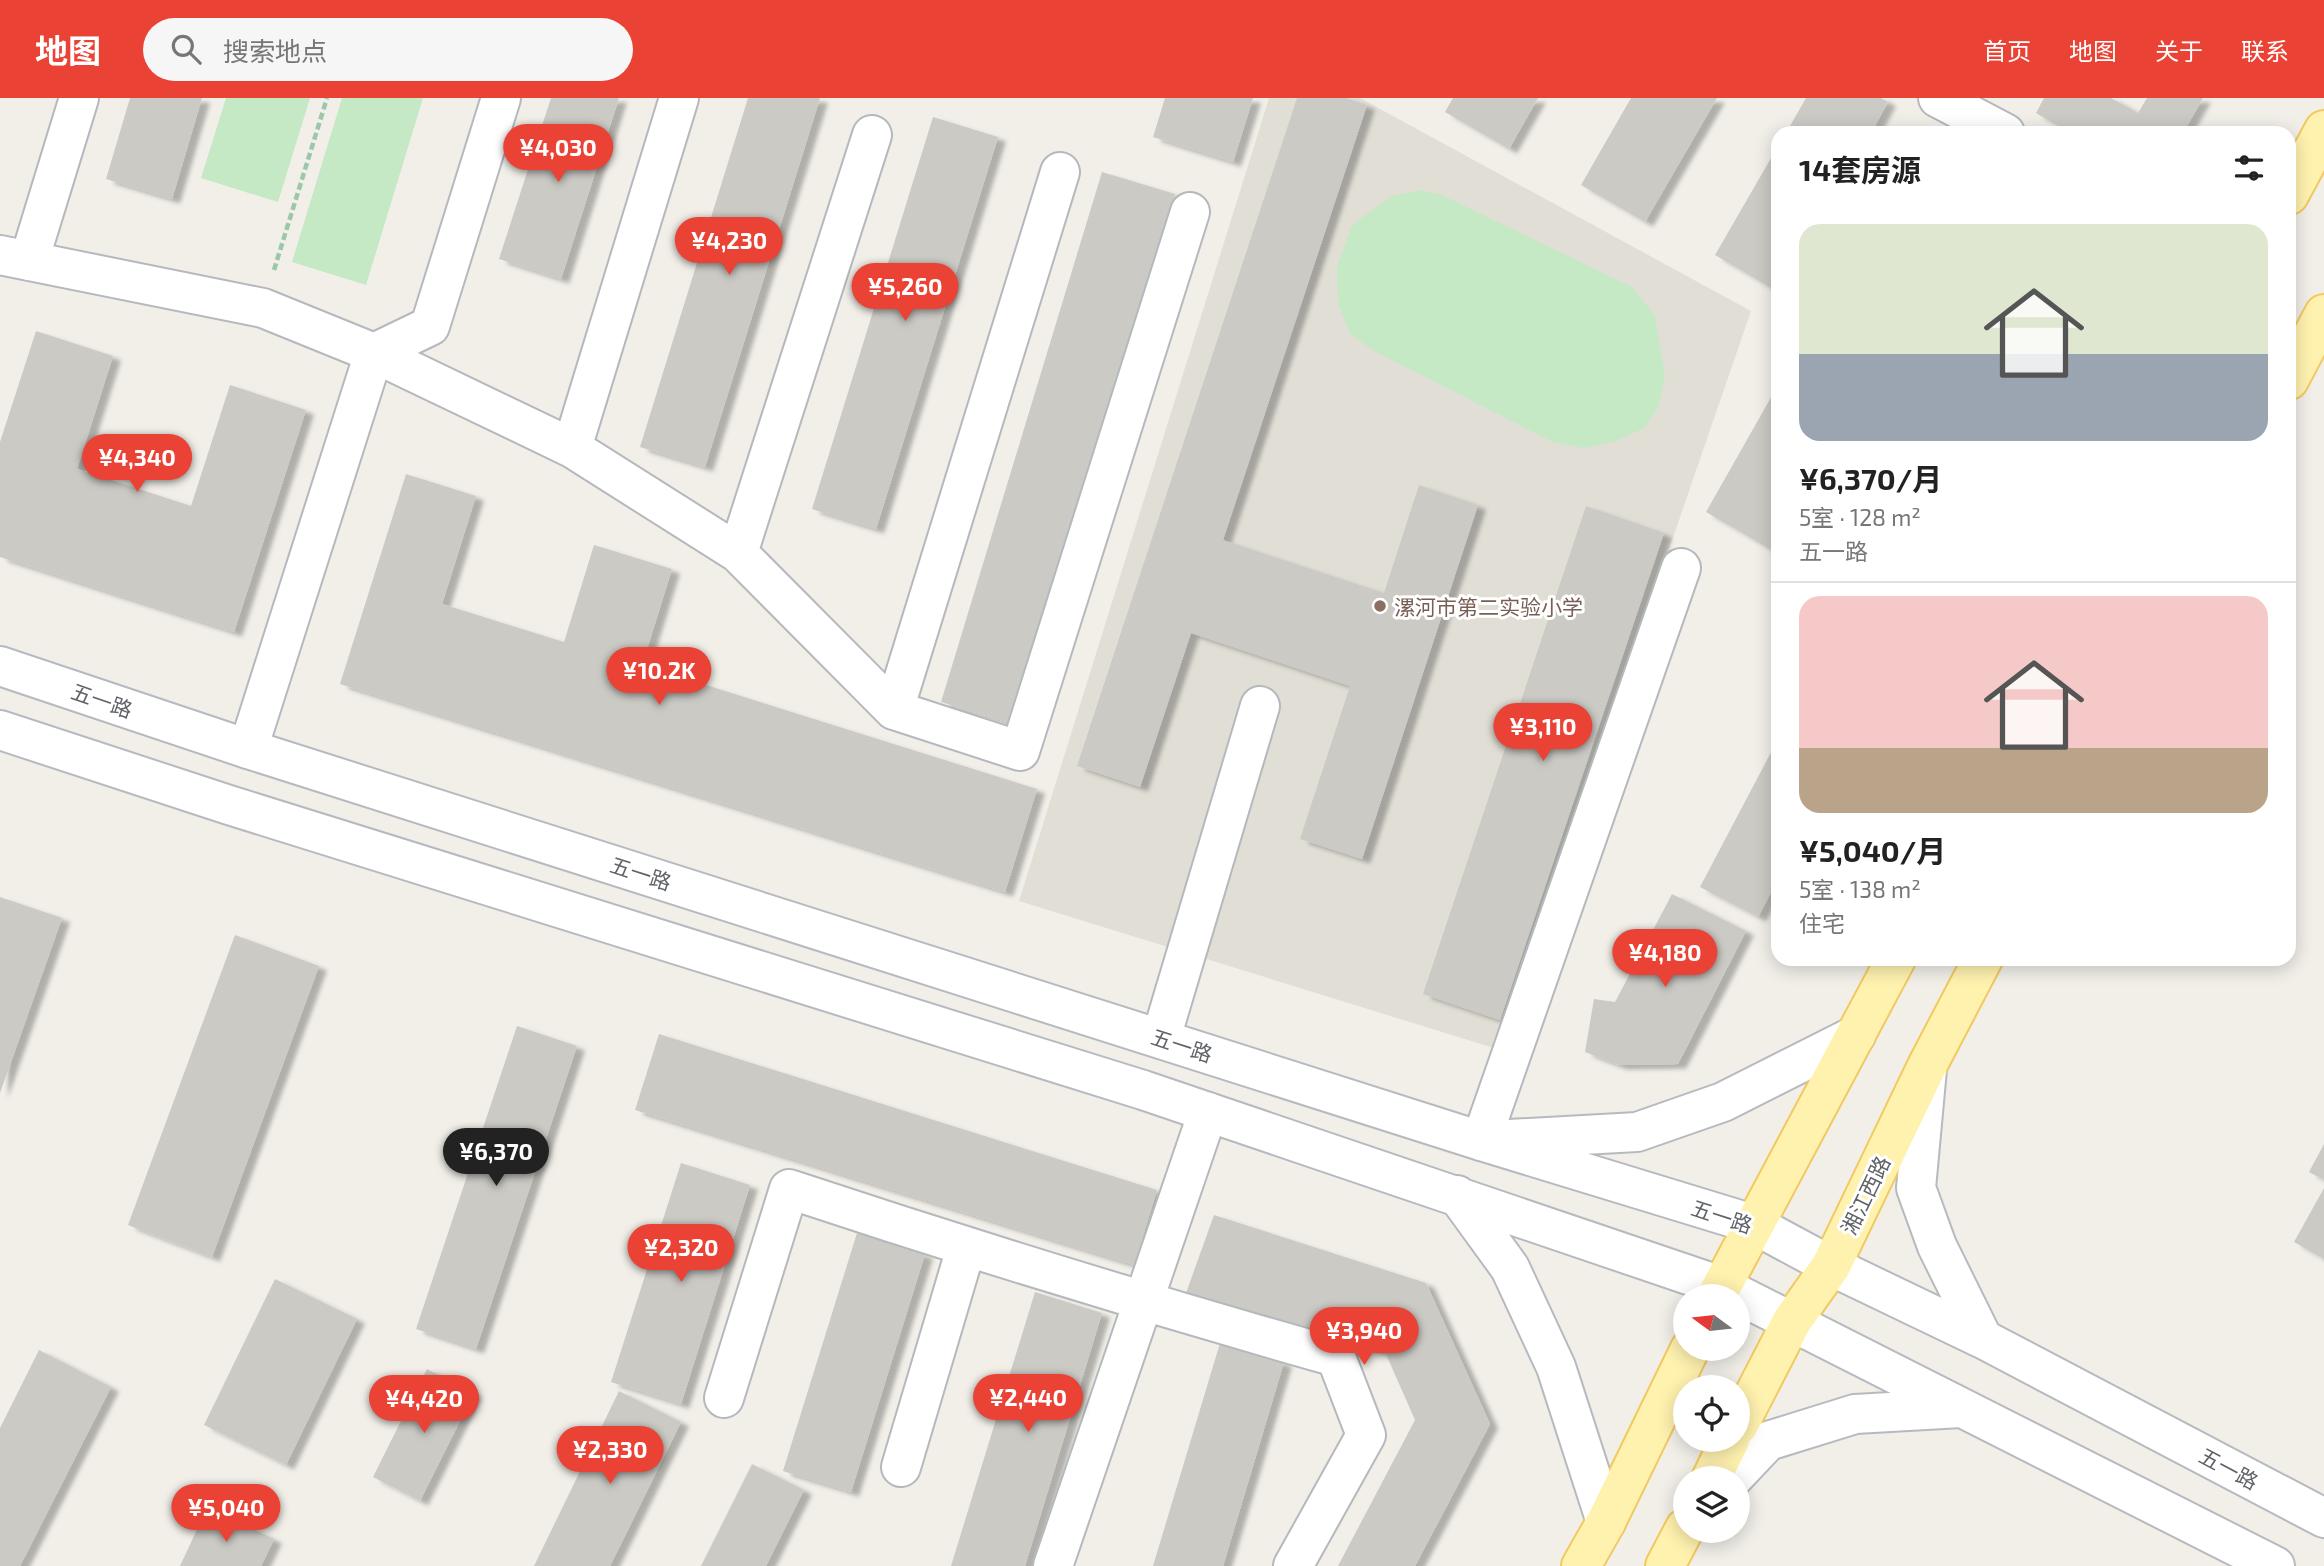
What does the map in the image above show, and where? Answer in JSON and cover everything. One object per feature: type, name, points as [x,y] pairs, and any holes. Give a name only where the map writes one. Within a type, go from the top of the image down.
[{"type":"main road","points":[[2296,182],[2324,130]]},
{"type":"main road","points":[[2296,367],[2324,314]]},
{"type":"main road","points":[[1723,1284],[1891,966]]},
{"type":"main road","name":"湘江西路","points":[[1750,1403],[1792,1321],[1831,1266],[1927,1066],[1979,966]]},
{"type":"main road","points":[[1581,1566],[1606,1522],[1684,1362]]},
{"type":"main road","points":[[1665,1566],[1677,1543]]},
{"type":"street","points":[[79,98],[14,258],[263,308],[374,353],[572,448],[738,553],[894,710],[1020,751],[1190,212]]},
{"type":"street","points":[[229,805],[374,353],[430,326],[501,98]]},
{"type":"street","points":[[572,448],[678,98]]},
{"type":"street","points":[[1938,98],[1991,126]]},
{"type":"street","points":[[738,553],[872,135]]},
{"type":"street","points":[[894,710],[1060,172]]},
{"type":"street","points":[[1681,568],[1481,1141],[1637,1132],[1723,1102],[1856,1035]]},
{"type":"street","name":"五一路","points":[[0,666],[248,749],[1481,1141],[1753,1224],[1831,1266],[1983,1339],[2324,1518]]},
{"type":"street","points":[[1161,1038],[1260,706]]},
{"type":"street","points":[[0,730],[229,805],[1130,1086],[1457,1195],[1700,1284]]},
{"type":"street","points":[[1927,1066],[1916,1188],[1937,1245],[1983,1339]]},
{"type":"street","points":[[1054,1566],[1208,1112]]},
{"type":"street","points":[[724,1398],[789,1189],[1143,1303],[1336,1357],[1366,1435],[1293,1566]]},
{"type":"street","points":[[1457,1195],[1510,1268],[1556,1367],[1606,1522]]},
{"type":"street","points":[[901,1468],[966,1248]]},
{"type":"street","points":[[1750,1304],[1792,1321],[2275,1566]]},
{"type":"street","points":[[1744,1466],[1768,1441],[1855,1414],[1964,1408]]},
{"type":"path","points":[[263,308],[327,98]]},
{"type":"shaded area","name":"漯河市第二实验小学","points":[[1269,98],[1360,98],[1751,311],[1497,1049],[1019,901]]},
{"type":"green space","points":[[226,98],[310,98],[278,202],[201,178]]},
{"type":"green space","points":[[342,98],[423,98],[366,285],[292,262]]},
{"type":"green space","points":[[1420,190],[1442,195],[1632,287],[1655,316],[1665,376],[1658,408],[1644,428],[1616,441],[1584,448],[1555,443],[1376,352],[1350,334],[1338,304],[1337,267],[1352,225],[1392,196]]},
{"type":"building","points":[[130,98],[202,98],[172,199],[106,179]]},
{"type":"building","points":[[551,98],[619,98],[561,279],[499,259]]},
{"type":"building","points":[[748,98],[820,98],[705,467],[640,447]]},
{"type":"building","points":[[1165,98],[1253,98],[1233,162],[1153,137]]},
{"type":"building","points":[[1297,98],[1346,98],[1367,105],[1223,540],[1384,593],[1419,485],[1478,505],[1362,859],[1300,839],[1350,686],[1191,633],[1140,787],[1077,766]]},
{"type":"building","points":[[1453,98],[1538,98],[1509,149],[1445,112]]},
{"type":"building","points":[[1631,98],[1717,98],[1645,222],[1581,185]]},
{"type":"building","points":[[1806,98],[1881,98],[1888,102],[1875,126],[1790,126]]},
{"type":"building","points":[[2044,98],[2111,98],[2138,113],[2147,98],[2203,98],[2187,126],[2058,126],[2036,113]]},
{"type":"building","points":[[933,117],[998,137],[876,529],[812,509]]},
{"type":"building","points":[[1771,158],[1771,288],[1715,255]]},
{"type":"building","points":[[1102,172],[1175,194],[1013,724],[941,702]]},
{"type":"building","points":[[36,331],[113,356],[77,469],[191,506],[230,385],[306,410],[234,632],[0,557],[0,442]]},
{"type":"building","points":[[1771,397],[1771,547],[1706,512]]},
{"type":"building","points":[[406,474],[476,496],[442,604],[564,642],[594,545],[672,569],[642,665],[1037,789],[1005,892],[340,684]]},
{"type":"building","points":[[1586,506],[1664,533],[1500,1020],[1423,994]]},
{"type":"building","points":[[1771,752],[1771,892],[1758,917],[1700,887]]},
{"type":"building","points":[[1672,894],[1746,931],[1678,1064],[1619,1065],[1585,1052],[1594,999],[1615,1002]]},
{"type":"building","points":[[0,897],[62,918],[0,1093]]},
{"type":"building","points":[[235,935],[319,966],[212,1257],[128,1225]]},
{"type":"building","points":[[517,1026],[577,1046],[476,1349],[416,1329]]},
{"type":"building","points":[[659,1034],[1157,1190],[1134,1265],[635,1110]]},
{"type":"building","points":[[2324,1144],[2324,1180],[2309,1172]]},
{"type":"building","points":[[681,1163],[750,1185],[681,1404],[611,1382]]},
{"type":"building","points":[[2324,1188],[2324,1259],[2294,1242]]},
{"type":"building","points":[[1214,1215],[1426,1283],[1490,1424],[1415,1566],[1338,1566],[1415,1420],[1385,1352],[1186,1293]]},
{"type":"building","points":[[857,1233],[925,1254],[851,1492],[783,1471]]},
{"type":"building","points":[[275,1279],[357,1319],[286,1465],[204,1425]]},
{"type":"building","points":[[1035,1292],[1102,1313],[1025,1566],[951,1566]]},
{"type":"building","points":[[1220,1343],[1284,1362],[1223,1566],[1153,1566]]},
{"type":"building","points":[[39,1350],[111,1387],[20,1566],[0,1566],[0,1428]]},
{"type":"building","points":[[427,1369],[474,1393],[420,1501],[373,1477]]},
{"type":"building","points":[[619,1391],[681,1422],[610,1566],[534,1566]]},
{"type":"building","points":[[752,1464],[804,1490],[766,1566],[701,1566]]},
{"type":"building","points":[[207,1508],[274,1539],[261,1566],[180,1566]]},
{"type":"place","name":"漯河市第二实验小学","points":[[1380,606]]}]
